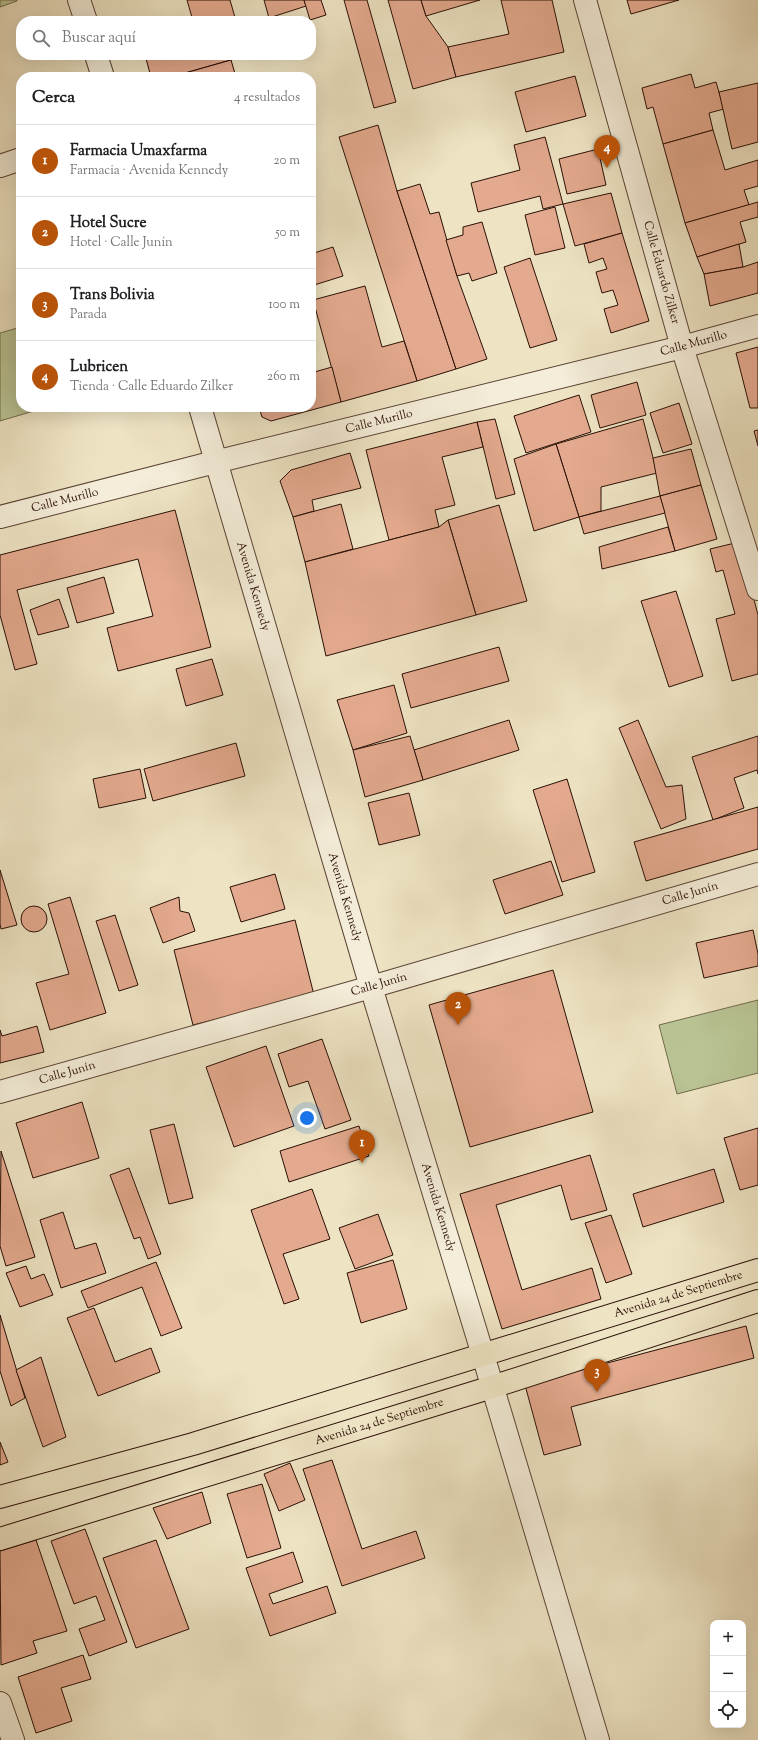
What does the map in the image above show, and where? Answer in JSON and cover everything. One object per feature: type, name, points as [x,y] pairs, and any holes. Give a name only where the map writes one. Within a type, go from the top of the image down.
[{"type":"main road","name":"Avenida 24 de Septiembre","points":[[0,1497],[194,1444],[758,1270]]},
{"type":"main road","name":"Avenida 24 de Septiembre","points":[[0,1539],[492,1387],[758,1300]]},
{"type":"street","points":[[79,0],[84,16]]},
{"type":"street","name":"Calle Eduardo Zilker","points":[[585,0],[682,347],[758,590]]},
{"type":"street","points":[[98,60],[101,72]]},
{"type":"street","points":[[0,166],[16,161]]},
{"type":"street","name":"Calle Murillo","points":[[0,517],[215,462],[682,347],[758,326]]},
{"type":"street","name":"Avenida Kennedy","points":[[201,412],[371,988],[484,1355],[492,1387],[598,1740]]},
{"type":"street","name":"Calle Junín","points":[[0,1092],[371,988],[758,874]]},
{"type":"street","points":[[0,1703],[14,1740]]},
{"type":"green space","points":[[0,0],[17,0],[17,1],[0,7]]},
{"type":"green space","points":[[16,328],[16,412],[30,412],[0,421],[0,333]]},
{"type":"green space","points":[[758,1000],[758,1073],[677,1094],[659,1025]]},
{"type":"building","points":[[187,0],[230,0],[235,16],[192,16]]},
{"type":"building","points":[[264,0],[304,0],[306,6],[275,16],[268,16]]},
{"type":"building","points":[[304,0],[321,0],[326,15],[316,18],[316,16],[309,16]]},
{"type":"building","points":[[344,0],[367,0],[396,102],[374,108]]},
{"type":"building","points":[[388,0],[421,0],[426,16],[448,47],[456,77],[413,89]]},
{"type":"building","points":[[421,0],[480,0],[426,16]]},
{"type":"building","points":[[501,0],[552,0],[564,52],[456,77],[448,47],[509,34]]},
{"type":"building","points":[[627,0],[679,0],[631,14]]},
{"type":"building","points":[[146,60],[230,60],[188,72],[150,72]]},
{"type":"building","points":[[231,60],[235,72],[189,72]]},
{"type":"building","points":[[691,74],[695,88],[716,82],[724,109],[709,113],[713,130],[663,144],[653,107],[647,109],[642,88]]},
{"type":"building","points":[[575,76],[586,116],[526,132],[515,92]]},
{"type":"building","points":[[758,83],[758,142],[732,149],[719,92]]},
{"type":"building","points":[[378,125],[397,191],[456,369],[417,381],[339,137]]},
{"type":"building","points":[[713,130],[725,170],[758,160],[758,186],[744,190],[749,205],[685,223],[663,144]]},
{"type":"building","points":[[545,137],[563,204],[543,209],[540,196],[478,212],[471,183],[520,170],[514,145]]},
{"type":"building","points":[[598,149],[606,185],[567,194],[559,159]]},
{"type":"building","points":[[420,184],[430,214],[439,212],[457,276],[487,359],[456,369],[397,191]]},
{"type":"building","points":[[611,193],[622,233],[575,246],[563,204]]},
{"type":"building","points":[[758,202],[758,217],[740,222],[746,242],[697,257],[685,223]]},
{"type":"building","points":[[555,207],[565,248],[535,255],[525,215]]},
{"type":"building","points":[[482,222],[497,273],[472,281],[469,273],[457,276],[446,240],[463,235],[463,227]]},
{"type":"building","points":[[622,233],[649,321],[611,333],[604,309],[618,305],[613,290],[602,293],[596,272],[607,269],[603,258],[589,263],[584,244]]},
{"type":"building","points":[[739,244],[743,267],[704,274],[697,257]]},
{"type":"building","points":[[333,247],[343,276],[316,284],[316,252]]},
{"type":"building","points":[[530,258],[557,340],[530,348],[504,267]]},
{"type":"building","points":[[758,262],[758,293],[710,306],[704,274],[743,267]]},
{"type":"building","points":[[365,286],[382,347],[404,341],[417,381],[341,402],[316,311],[316,299]]},
{"type":"building","points":[[758,347],[758,408],[750,408],[736,353]]},
{"type":"building","points":[[332,367],[341,402],[316,409],[316,372]]},
{"type":"building","points":[[637,382],[646,415],[600,428],[591,395]]},
{"type":"building","points":[[579,395],[591,432],[526,453],[514,416]]},
{"type":"building","points":[[679,403],[692,444],[663,453],[650,413]]},
{"type":"building","points":[[260,412],[304,412],[271,421],[262,417]]},
{"type":"building","points":[[495,419],[515,494],[496,499],[477,422]]},
{"type":"building","points":[[643,419],[657,473],[601,487],[601,511],[579,517],[556,444]]},
{"type":"building","points":[[477,422],[483,447],[442,457],[455,505],[435,510],[439,527],[389,540],[366,450]]},
{"type":"building","points":[[758,430],[758,446],[754,431]]},
{"type":"building","points":[[556,444],[579,517],[534,531],[514,459]]},
{"type":"building","points":[[691,449],[701,485],[660,496],[653,458]]},
{"type":"building","points":[[350,453],[361,488],[312,500],[314,511],[293,517],[280,481],[291,470]]},
{"type":"building","points":[[701,485],[717,539],[675,551],[660,496]]},
{"type":"building","points":[[660,496],[665,513],[584,534],[579,517]]},
{"type":"building","points":[[341,504],[353,549],[305,562],[293,517]]},
{"type":"building","points":[[499,505],[527,601],[476,615],[448,520]]},
{"type":"building","points":[[175,510],[211,647],[118,671],[107,628],[153,616],[138,559],[17,590],[37,664],[15,670],[0,615],[0,555]]},
{"type":"building","points":[[448,520],[476,615],[326,656],[305,562],[439,527]]},
{"type":"building","points":[[668,527],[675,551],[602,569],[599,547]]},
{"type":"building","points":[[739,542],[758,615],[758,674],[732,681],[716,619],[735,614],[723,570],[716,572],[710,549]]},
{"type":"building","points":[[104,577],[114,613],[77,623],[67,588]]},
{"type":"building","points":[[676,591],[703,676],[669,687],[641,601]]},
{"type":"building","points":[[59,599],[69,627],[38,635],[30,610]]},
{"type":"building","points":[[499,647],[509,681],[411,708],[402,674]]},
{"type":"building","points":[[212,659],[223,695],[186,706],[176,669]]},
{"type":"building","points":[[394,685],[407,733],[353,750],[337,700]]},
{"type":"building","points":[[509,720],[519,750],[423,780],[414,750]]},
{"type":"building","points":[[638,720],[666,787],[682,785],[686,819],[661,829],[619,728]]},
{"type":"building","points":[[410,736],[423,780],[365,797],[353,750]]},
{"type":"building","points":[[758,736],[758,774],[757,770],[734,778],[744,808],[713,820],[692,757]]},
{"type":"building","points":[[236,743],[245,776],[153,801],[144,769]]},
{"type":"building","points":[[140,769],[146,798],[99,808],[93,779]]},
{"type":"building","points":[[567,779],[595,872],[562,882],[533,790]]},
{"type":"building","points":[[409,793],[420,835],[379,845],[368,803]]},
{"type":"building","points":[[758,807],[758,849],[646,881],[634,842]]},
{"type":"building","points":[[551,861],[563,895],[505,914],[493,880]]},
{"type":"building","points":[[0,870],[17,925],[1,929],[0,924]]},
{"type":"building","points":[[275,874],[285,909],[241,922],[230,887]]},
{"type":"building","points":[[70,897],[106,1013],[50,1030],[36,983],[69,974],[48,904]]},
{"type":"building","points":[[179,897],[180,911],[189,913],[195,931],[163,943],[150,908]]},
{"type":"building","points":[[34,906],[44,909],[47,919],[44,929],[34,932],[24,929],[21,919],[24,909]]},
{"type":"building","points":[[115,915],[138,985],[119,991],[96,921]]},
{"type":"building","points":[[295,920],[314,995],[193,1025],[174,950]]},
{"type":"building","points":[[753,930],[758,954],[758,966],[704,978],[696,943]]},
{"type":"building","points":[[553,970],[593,1112],[470,1147],[429,1005]]},
{"type":"building","points":[[37,1026],[44,1052],[0,1063],[0,1030],[2,1036]]},
{"type":"building","points":[[322,1039],[351,1120],[325,1129],[308,1081],[289,1087],[278,1054]]},
{"type":"building","points":[[266,1046],[294,1126],[234,1147],[206,1067]]},
{"type":"building","points":[[82,1102],[99,1158],[33,1178],[16,1123]]},
{"type":"building","points":[[174,1124],[193,1198],[169,1204],[150,1130]]},
{"type":"building","points":[[359,1126],[369,1156],[289,1182],[280,1151]]},
{"type":"building","points":[[758,1128],[758,1185],[740,1190],[724,1138]]},
{"type":"building","points":[[1,1151],[35,1257],[6,1266],[0,1246]]},
{"type":"building","points":[[590,1155],[607,1210],[571,1220],[561,1185],[496,1205],[522,1290],[592,1268],[601,1299],[502,1329],[460,1194]]},
{"type":"building","points":[[129,1168],[161,1254],[148,1259],[140,1237],[134,1239],[110,1175]]},
{"type":"building","points":[[714,1169],[724,1202],[643,1227],[633,1194]]},
{"type":"building","points":[[312,1189],[330,1239],[283,1254],[299,1299],[284,1304],[251,1210]]},
{"type":"building","points":[[63,1212],[75,1249],[96,1243],[106,1273],[61,1288],[40,1220]]},
{"type":"building","points":[[378,1214],[393,1255],[355,1269],[339,1228]]},
{"type":"building","points":[[611,1215],[632,1274],[606,1283],[585,1223]]},
{"type":"building","points":[[393,1260],[407,1309],[361,1323],[347,1273]]},
{"type":"building","points":[[156,1262],[182,1328],[161,1336],[142,1287],[88,1308],[81,1291]]},
{"type":"building","points":[[26,1266],[31,1279],[44,1274],[53,1295],[20,1307],[6,1273]]},
{"type":"building","points":[[94,1308],[115,1362],[151,1348],[160,1372],[98,1396],[67,1318]]},
{"type":"building","points":[[0,1315],[25,1398],[11,1406],[0,1371]]},
{"type":"building","points":[[746,1326],[754,1358],[571,1407],[581,1445],[544,1455],[525,1385]]},
{"type":"building","points":[[41,1357],[66,1437],[43,1447],[16,1370]]},
{"type":"building","points":[[0,1442],[8,1462],[0,1465]]},
{"type":"building","points":[[332,1460],[362,1549],[416,1531],[425,1558],[342,1586],[303,1469]]},
{"type":"building","points":[[290,1463],[305,1500],[279,1511],[264,1474]]},
{"type":"building","points":[[262,1484],[281,1548],[247,1558],[227,1494]]},
{"type":"building","points":[[202,1492],[211,1523],[167,1539],[153,1508]]},
{"type":"building","points":[[85,1529],[127,1642],[89,1656],[79,1629],[105,1620],[96,1596],[74,1604],[51,1541]]},
{"type":"building","points":[[36,1540],[67,1631],[33,1641],[37,1653],[1,1665],[0,1551]]},
{"type":"building","points":[[156,1540],[189,1629],[136,1648],[103,1558]]},
{"type":"building","points":[[293,1552],[303,1582],[269,1594],[273,1604],[327,1586],[336,1613],[270,1636],[246,1568]]},
{"type":"building","points":[[83,1655],[91,1679],[61,1688],[72,1721],[36,1733],[18,1677]]},
{"type":"place","name":"Lubricen","points":[[607,168]]},
{"type":"place","name":"Hotel Sucre","points":[[458,1025]]},
{"type":"place","name":"Farmacia Umaxfarma","points":[[362,1163]]},
{"type":"place","name":"Trans Bolivia","points":[[597,1392]]}]
